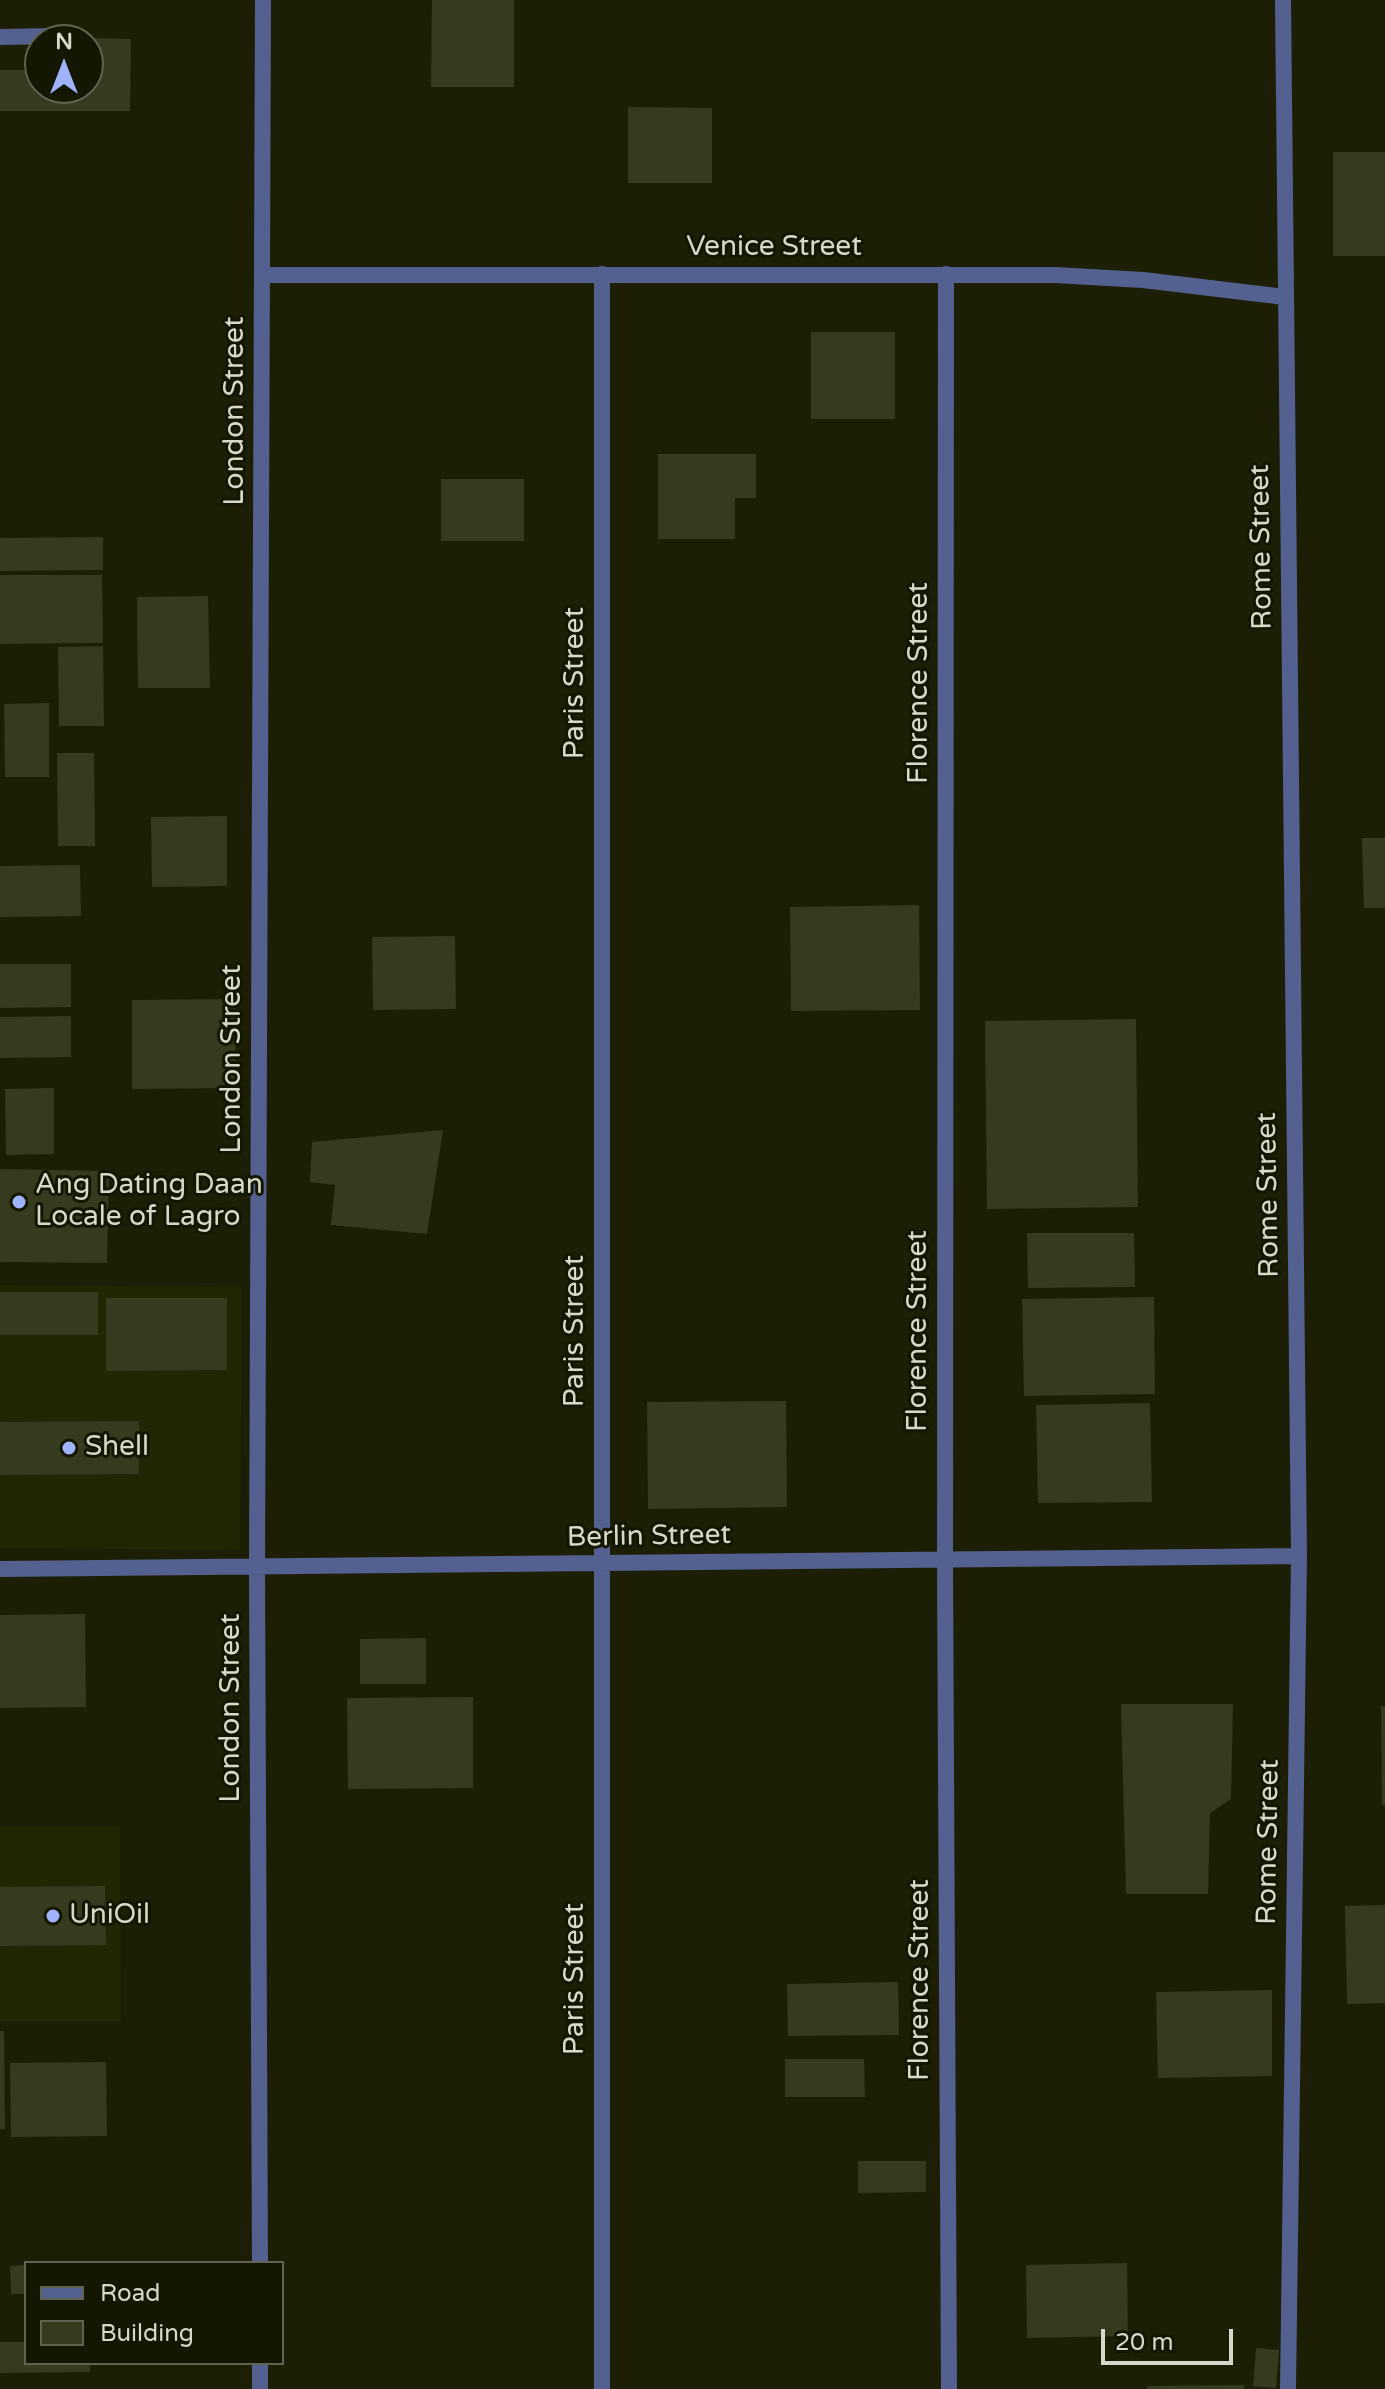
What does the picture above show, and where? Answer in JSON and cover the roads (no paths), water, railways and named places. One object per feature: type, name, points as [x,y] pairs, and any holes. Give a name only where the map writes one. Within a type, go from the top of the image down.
[{"type":"street","name":"London Street","points":[[260,2261],[257,1567],[263,0]]},
{"type":"street","name":"Rome Street","points":[[1283,0],[1299,1556],[1288,2389]]},
{"type":"street","points":[[0,37],[24,37]]},
{"type":"street","name":"Paris Street","points":[[602,274],[602,2389]]},
{"type":"street","name":"Florence Street","points":[[946,274],[945,1560],[949,2389]]},
{"type":"street","name":"Venice Street","points":[[262,275],[1055,275],[1143,280],[1285,297]]},
{"type":"street","name":"Berlin Street","points":[[0,1569],[1299,1556]]},
{"type":"street","points":[[260,2365],[260,2389]]},
{"type":"place","name":"Ang Dating Daan Locale of Lagro","points":[[19,1202]]},
{"type":"place","name":"Shell","points":[[69,1448]]},
{"type":"place","name":"UniOil","points":[[53,1916]]}]
